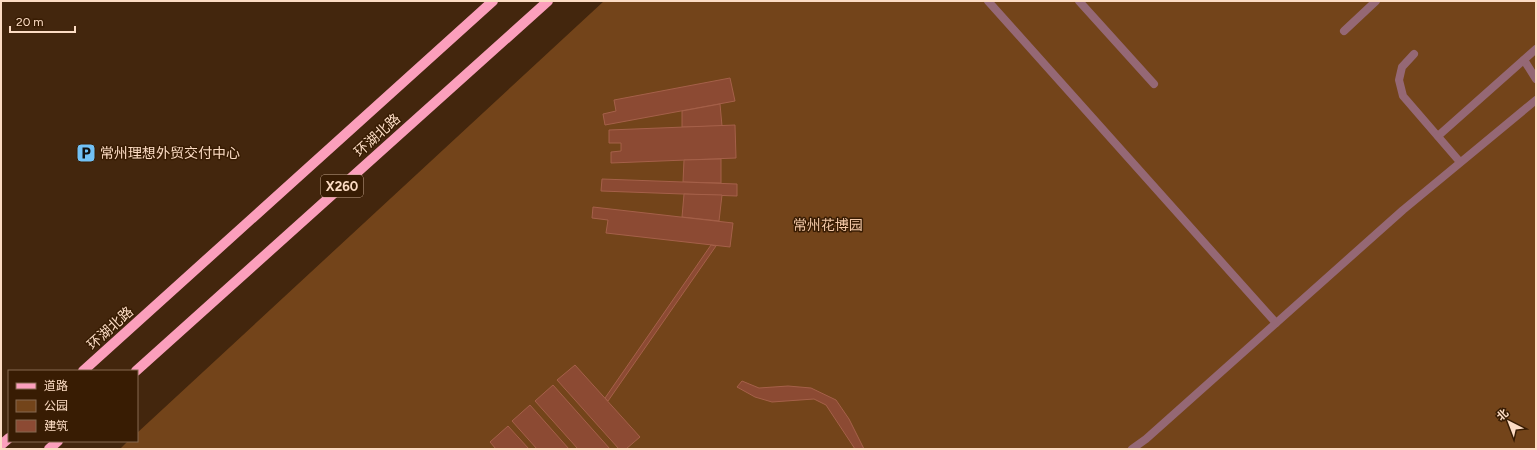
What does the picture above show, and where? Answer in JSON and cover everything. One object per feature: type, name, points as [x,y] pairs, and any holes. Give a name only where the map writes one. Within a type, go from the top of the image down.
[{"type":"main road","name":"环湖北路","points":[[84,370],[493,1]]},
{"type":"main road","name":"环湖北路","points":[[137,370],[548,1]]},
{"type":"main road","points":[[49,449],[57,442]]},
{"type":"lane","points":[[988,1],[1276,323]]},
{"type":"lane","points":[[1079,1],[1154,84]]},
{"type":"lane","points":[[1344,31],[1376,1]]},
{"type":"lane","points":[[1438,136],[1536,50]]},
{"type":"lane","points":[[1414,54],[1402,67],[1399,80],[1403,96],[1460,162]]},
{"type":"lane","points":[[1524,60],[1536,79]]},
{"type":"lane","points":[[1132,449],[1146,439],[1403,210],[1536,100]]},
{"type":"green space","name":"常州花博园","points":[[604,1],[1536,1],[1536,449],[120,449],[127,442],[138,442],[138,432]]},
{"type":"building","points":[[730,78],[735,101],[605,125],[603,114],[616,111],[614,100]]},
{"type":"building","points":[[720,104],[722,126],[682,127],[682,111]]},
{"type":"building","points":[[735,125],[736,158],[611,163],[611,152],[621,151],[621,143],[609,143],[609,130]]},
{"type":"building","points":[[721,159],[721,183],[683,182],[684,160]]},
{"type":"building","points":[[602,179],[737,184],[737,196],[601,191]]},
{"type":"building","points":[[684,194],[722,195],[719,221],[682,217]]},
{"type":"building","points":[[593,207],[733,223],[730,247],[606,233],[608,220],[592,218]]},
{"type":"building","points":[[711,245],[716,246],[608,401],[605,398]]},
{"type":"building","points":[[575,365],[640,437],[626,449],[619,449],[557,380]]},
{"type":"building","points":[[742,381],[759,388],[788,386],[811,388],[836,400],[849,419],[864,449],[855,449],[826,405],[814,399],[772,402],[755,397],[737,387]]},
{"type":"building","points":[[553,385],[610,449],[578,449],[535,401]]},
{"type":"building","points":[[530,405],[569,449],[537,449],[512,421]]},
{"type":"building","points":[[508,426],[529,449],[496,449],[490,442]]},
{"type":"place","name":"常州理想外贸交付中心","points":[[86,153]]}]
